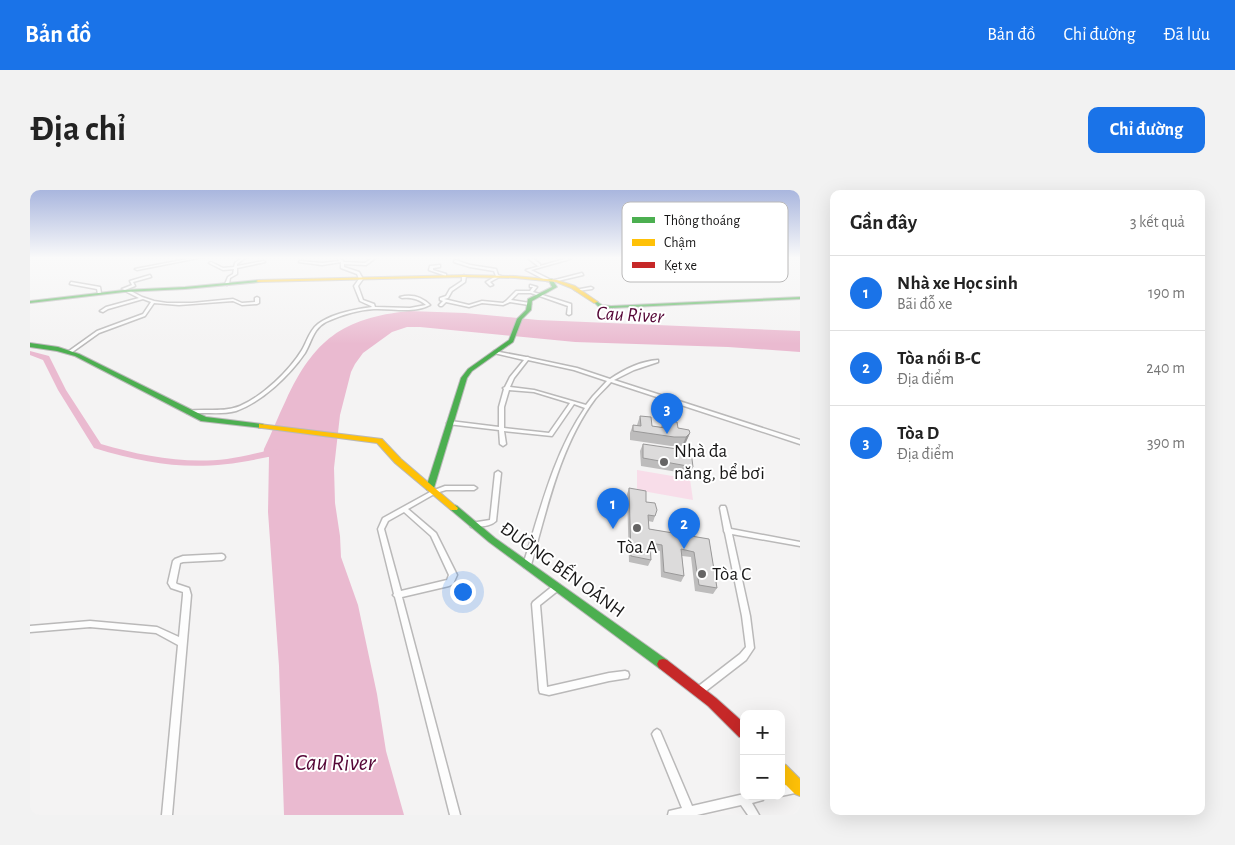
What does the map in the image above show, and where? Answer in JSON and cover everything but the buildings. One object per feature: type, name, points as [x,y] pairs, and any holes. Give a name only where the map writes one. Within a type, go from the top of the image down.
[{"type":"street","points":[[89,286],[99,288],[99,293]]},
{"type":"street","points":[[126,291],[125,288],[130,286]]},
{"type":"street","points":[[30,302],[99,293],[202,286]]},
{"type":"street","points":[[356,286],[362,301],[373,305],[374,308]]},
{"type":"street","points":[[457,286],[451,290],[447,297],[441,299],[469,306],[480,302],[503,304],[518,292],[531,292],[570,305],[569,314]]},
{"type":"street","points":[[531,292],[535,287],[532,286]]},
{"type":"street","points":[[432,490],[459,392],[466,375],[511,340],[520,319],[528,310],[532,299],[554,286]]},
{"type":"street","points":[[570,286],[600,306],[611,307],[800,298]]},
{"type":"street","points":[[577,290],[591,288]]},
{"type":"street","points":[[126,291],[153,302],[172,305],[233,300],[242,304],[256,303],[257,298]]},
{"type":"street","points":[[102,311],[143,297]]},
{"type":"street","points":[[189,412],[234,410],[254,400],[287,373],[306,348],[316,326],[340,316],[374,308],[420,307],[428,304],[425,301],[411,297],[402,297]]},
{"type":"street","points":[[441,305],[446,301]]},
{"type":"street","points":[[508,301],[529,304]]},
{"type":"street","points":[[70,352],[98,332],[144,315],[153,302]]},
{"type":"street","points":[[221,305],[238,302]]},
{"type":"street","name":"ĐƯỜNG BẾN OÁNH","points":[[30,345],[70,352],[204,419],[362,438],[381,442],[398,461],[473,525],[699,691],[740,728]]},
{"type":"street","points":[[495,352],[572,368],[800,442]]},
{"type":"street","points":[[503,444],[501,412],[505,388],[514,373],[528,358]]},
{"type":"street","points":[[527,565],[566,442],[588,407],[610,381],[626,372],[656,361]]},
{"type":"street","points":[[505,388],[534,392],[588,407]]},
{"type":"street","points":[[450,423],[550,435],[572,402]]},
{"type":"street","points":[[473,525],[489,524],[493,521],[498,473]]},
{"type":"street","points":[[455,815],[381,529],[385,520],[432,490],[474,488]]},
{"type":"street","points":[[699,691],[743,657],[750,648],[746,616],[723,508]]},
{"type":"street","points":[[397,595],[446,584],[450,582],[453,574],[434,535],[404,509]]},
{"type":"street","points":[[727,531],[800,544]]},
{"type":"street","points":[[167,815],[187,592],[172,583],[175,565],[177,561],[183,559],[222,557]]},
{"type":"street","points":[[556,587],[536,604],[543,690],[549,691],[625,675]]},
{"type":"street","points":[[30,629],[90,624],[157,630],[183,642]]},
{"type":"street","points":[[657,734],[689,812]]},
{"type":"street","points":[[785,774],[799,788]]},
{"type":"street","points":[[785,791],[799,788]]},
{"type":"street","points":[[673,815],[744,800],[754,815]]},
{"type":"shaded area","points":[[637,470],[690,479],[693,500],[637,490]]},
{"type":"water","name":"Cau River","points":[[409,311],[465,313],[538,320],[800,331],[800,352],[728,347],[575,342],[407,327],[392,332],[363,353],[351,372],[340,415],[334,468],[335,503],[341,557],[358,605],[377,694],[386,751],[404,815],[284,815],[279,666],[268,512],[269,457],[263,456],[264,449],[297,379],[320,347],[348,326],[365,319]]},
{"type":"waterway","points":[[30,353],[46,358],[62,390],[97,446],[128,455],[194,464],[227,462],[276,452]]},
{"type":"traffic: fast","points":[[30,302],[124,291],[204,286]]},
{"type":"traffic: fast","points":[[430,488],[464,378],[470,370],[511,341],[520,319],[528,310],[530,300],[554,286]]},
{"type":"traffic: fast","points":[[596,302],[601,306],[611,307],[800,298]]},
{"type":"traffic: fast","points":[[30,345],[58,349],[77,355],[204,419],[262,426]]},
{"type":"traffic: fast","points":[[454,508],[492,540],[663,664]]},
{"type":"traffic: slow","points":[[571,286],[596,302]]},
{"type":"traffic: slow","points":[[262,426],[379,441],[398,461],[454,508]]},
{"type":"traffic: slow","points":[[785,774],[800,789]]},
{"type":"traffic: jam","points":[[663,664],[712,702],[740,728]]},
{"type":"place","name":"Tòa D","points":[[667,434]]},
{"type":"place","name":"Nhà đa năng, bể bơi","points":[[664,462]]},
{"type":"place","name":"Tòa A","points":[[637,528]]},
{"type":"place","name":"Nhà xe Học sinh","points":[[613,529]]},
{"type":"place","name":"Tòa nối B-C","points":[[684,549]]},
{"type":"place","name":"Tòa C","points":[[702,574]]}]
